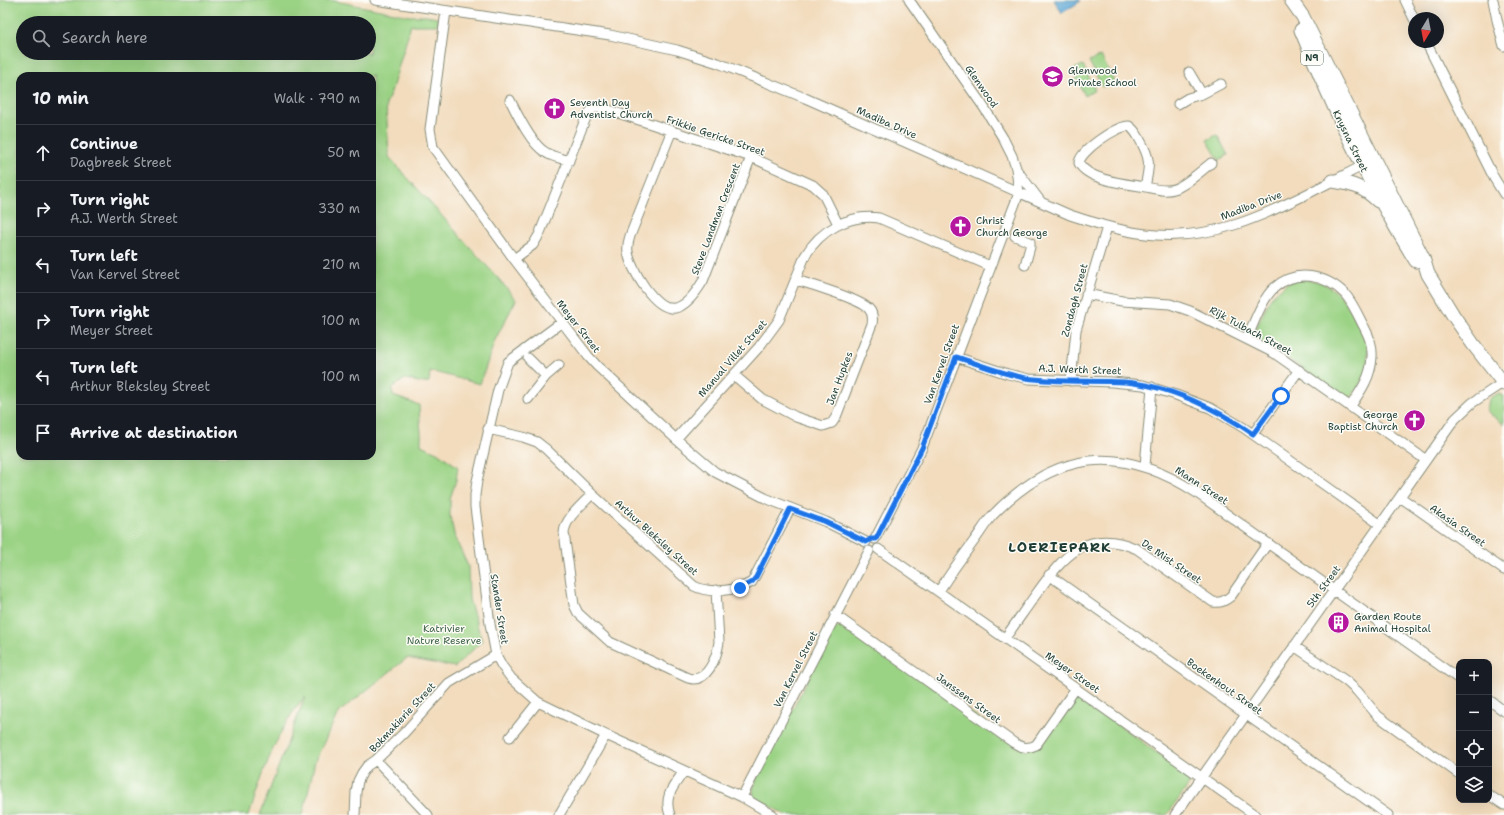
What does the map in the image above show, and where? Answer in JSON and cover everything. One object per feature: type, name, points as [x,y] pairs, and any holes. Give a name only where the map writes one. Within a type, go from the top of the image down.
[{"type":"highway","name":"Knysna Street","points":[[1291,0],[1303,17],[1423,258],[1428,274]]},
{"type":"highway","name":"Knysna Street","points":[[1291,0],[1296,20],[1318,71],[1362,166],[1385,208],[1417,262],[1428,274],[1461,327],[1504,383]]},
{"type":"highway","points":[[1333,181],[1358,186],[1364,189],[1385,208]]},
{"type":"street","name":"Madiba Drive","points":[[375,0],[610,35],[677,50],[718,62],[775,85],[1041,203],[1070,215],[1128,232],[1157,235],[1182,235],[1210,232],[1245,222],[1287,204],[1374,160]]},
{"type":"street","name":"Glenwood","points":[[909,0],[997,128],[1008,147],[1016,168],[1019,193]]},
{"type":"street","points":[[1405,0],[1411,12]]},
{"type":"street","points":[[1493,0],[1504,46]]},
{"type":"street","name":"Meyer Street","points":[[446,11],[430,129],[431,141],[435,150],[562,322],[597,366],[676,439],[715,472],[765,498],[826,522],[867,547]]},
{"type":"street","points":[[1429,48],[1494,178],[1504,194]]},
{"type":"street","points":[[1189,72],[1202,94]]},
{"type":"street","points":[[1178,104],[1188,98],[1202,94],[1221,84]]},
{"type":"street","points":[[510,100],[522,123],[538,147],[550,155],[569,161]]},
{"type":"street","name":"Frikkie Gericke Street","points":[[514,258],[536,241],[588,112],[600,107],[751,157],[819,188],[828,202],[838,224]]},
{"type":"street","points":[[1145,187],[1149,168],[1147,153],[1134,130],[1128,126],[1120,128],[1090,147],[1079,160],[1079,163],[1084,171],[1105,180],[1124,184],[1145,187],[1168,190],[1178,188],[1211,163]]},
{"type":"street","name":"Steve Landman Crescent","points":[[672,130],[630,236],[627,248],[629,260],[635,274],[655,298],[669,308],[680,306],[692,296],[703,281],[751,157]]},
{"type":"street","points":[[1016,168],[1041,203]]},
{"type":"street","name":"Van Kervel Street","points":[[876,539],[922,448],[1019,193]]},
{"type":"street","name":"Manual Villet Street","points":[[676,439],[759,347],[779,320],[810,246],[814,241],[838,224],[860,218],[878,218],[990,266]]},
{"type":"street","name":"Zondagh Street","points":[[1071,380],[1076,330],[1107,227]]},
{"type":"street","points":[[1015,236],[1030,242],[1025,266]]},
{"type":"street","points":[[1247,338],[1267,296],[1284,280],[1302,275],[1324,279],[1334,285],[1345,294],[1358,314],[1369,336],[1372,347],[1372,358],[1366,384],[1350,407]]},
{"type":"street","name":"Jan Hupkes","points":[[734,376],[762,399],[796,417],[824,426],[832,423],[836,417],[872,324],[873,316],[871,310],[861,303],[796,280]]},
{"type":"street","name":"Rijk Tulbach Street","points":[[1086,294],[1122,301],[1158,302],[1174,305],[1247,338],[1274,353],[1299,370],[1426,460]]},
{"type":"street","name":"Stander Street","points":[[562,322],[508,362],[498,390],[488,429],[474,502],[490,624],[496,655],[511,678],[538,702],[606,736],[742,797],[773,815]]},
{"type":"street","name":"A.J. Werth Street","points":[[956,357],[1018,377],[1126,382],[1152,387],[1210,408],[1253,434],[1381,525]]},
{"type":"street","points":[[528,358],[546,376]]},
{"type":"street","points":[[528,399],[546,376],[559,364]]},
{"type":"street","points":[[1253,434],[1299,370]]},
{"type":"street","name":"5th Street","points":[[1175,815],[1459,414],[1472,403],[1504,383]]},
{"type":"street","points":[[1145,466],[1152,387]]},
{"type":"street","name":"Arthur Bleksley Street","points":[[488,429],[523,437],[537,442],[694,586],[705,590],[740,588],[752,582],[790,509]]},
{"type":"street","name":"Mann Street","points":[[939,591],[989,520],[1020,490],[1038,478],[1068,466],[1092,460],[1121,461],[1145,466],[1162,473],[1192,490],[1456,677]]},
{"type":"street","points":[[592,494],[567,522],[564,528],[564,533],[574,605],[578,613],[610,642],[688,678],[701,678],[709,668],[718,650],[719,642],[716,590]]},
{"type":"street","name":"Akasia Street","points":[[1400,497],[1504,570]]},
{"type":"street","points":[[871,539],[876,539],[879,545],[875,552],[867,547],[871,539]]},
{"type":"street","name":"De Mist Street","points":[[1005,638],[1049,575],[1062,561],[1084,545],[1105,541],[1114,542],[1137,549],[1213,602],[1219,603],[1227,600],[1231,596],[1268,543]]},
{"type":"street","name":"Van Kervel Street","points":[[742,797],[867,547]]},
{"type":"street","name":"Meyer Street","points":[[878,549],[1255,815]]},
{"type":"street","name":"Boekenhout Street","points":[[1049,575],[1388,815]]},
{"type":"street","name":"Janssens Street","points":[[834,615],[1021,747],[1028,748],[1036,745],[1076,688]]},
{"type":"street","points":[[1294,646],[1357,691],[1378,716],[1456,772]]},
{"type":"street","name":"Bokmakierie Street","points":[[355,815],[358,781],[367,766],[376,760],[421,714],[448,683],[496,655]]},
{"type":"street","points":[[510,737],[538,702]]},
{"type":"street","points":[[1492,702],[1504,710]]},
{"type":"street","points":[[559,815],[606,736]]},
{"type":"street","points":[[376,760],[428,815]]},
{"type":"street","points":[[670,815],[668,796],[684,771]]},
{"type":"street","points":[[1492,797],[1504,806]]},
{"type":"green space","name":"Katrivier Nature Reserve","points":[[0,0],[330,0],[410,16],[427,16],[437,18],[439,22],[437,25],[411,25],[386,104],[389,157],[516,300],[495,340],[480,384],[430,371],[429,382],[423,383],[405,379],[392,388],[393,396],[419,405],[421,445],[437,452],[458,467],[456,480],[450,499],[450,516],[455,538],[468,566],[469,599],[482,641],[455,667],[407,658],[338,713],[315,761],[303,815],[260,815],[305,697],[295,709],[278,737],[259,784],[249,815],[0,815]]},
{"type":"green space","points":[[1101,56],[1114,81],[1102,87],[1089,61]]},
{"type":"green space","points":[[1083,65],[1095,90],[1085,96],[1072,70]]},
{"type":"green space","points":[[1217,135],[1228,155],[1219,160],[1207,140]]},
{"type":"green space","points":[[1300,279],[1319,282],[1336,292],[1353,314],[1366,340],[1368,345],[1367,372],[1353,395],[1350,397],[1343,397],[1283,355],[1257,339],[1254,332],[1271,297],[1287,283]]},
{"type":"green space","points":[[1498,394],[1504,396],[1504,424],[1487,410],[1489,399]]},
{"type":"green space","points":[[841,626],[845,627],[1027,751],[1071,702],[1080,697],[1193,779],[1167,815],[786,815],[754,797],[753,790],[757,778],[834,629]]},
{"type":"water","points":[[1054,0],[1080,0],[1081,1],[1062,13]]},
{"type":"place","name":"Glenwood Private School","points":[[1052,76]]},
{"type":"place","name":"Seventh Day Adventist Church","points":[[554,108]]},
{"type":"place","name":"Christ Church George","points":[[961,226]]},
{"type":"place","name":"George Baptist Church","points":[[1414,420]]},
{"type":"place","name":"Garden Route Animal Hospital","points":[[1339,622]]},
{"type":"district","name":"LOERIEPARK","points":[[1060,547]]},
{"type":"route","points":[[740,588],[752,582],[756,577],[790,509],[826,522],[866,542],[871,539],[876,539],[922,448],[956,357],[1018,377],[1126,382],[1143,385],[1176,394],[1210,408],[1253,434],[1281,396]]}]
